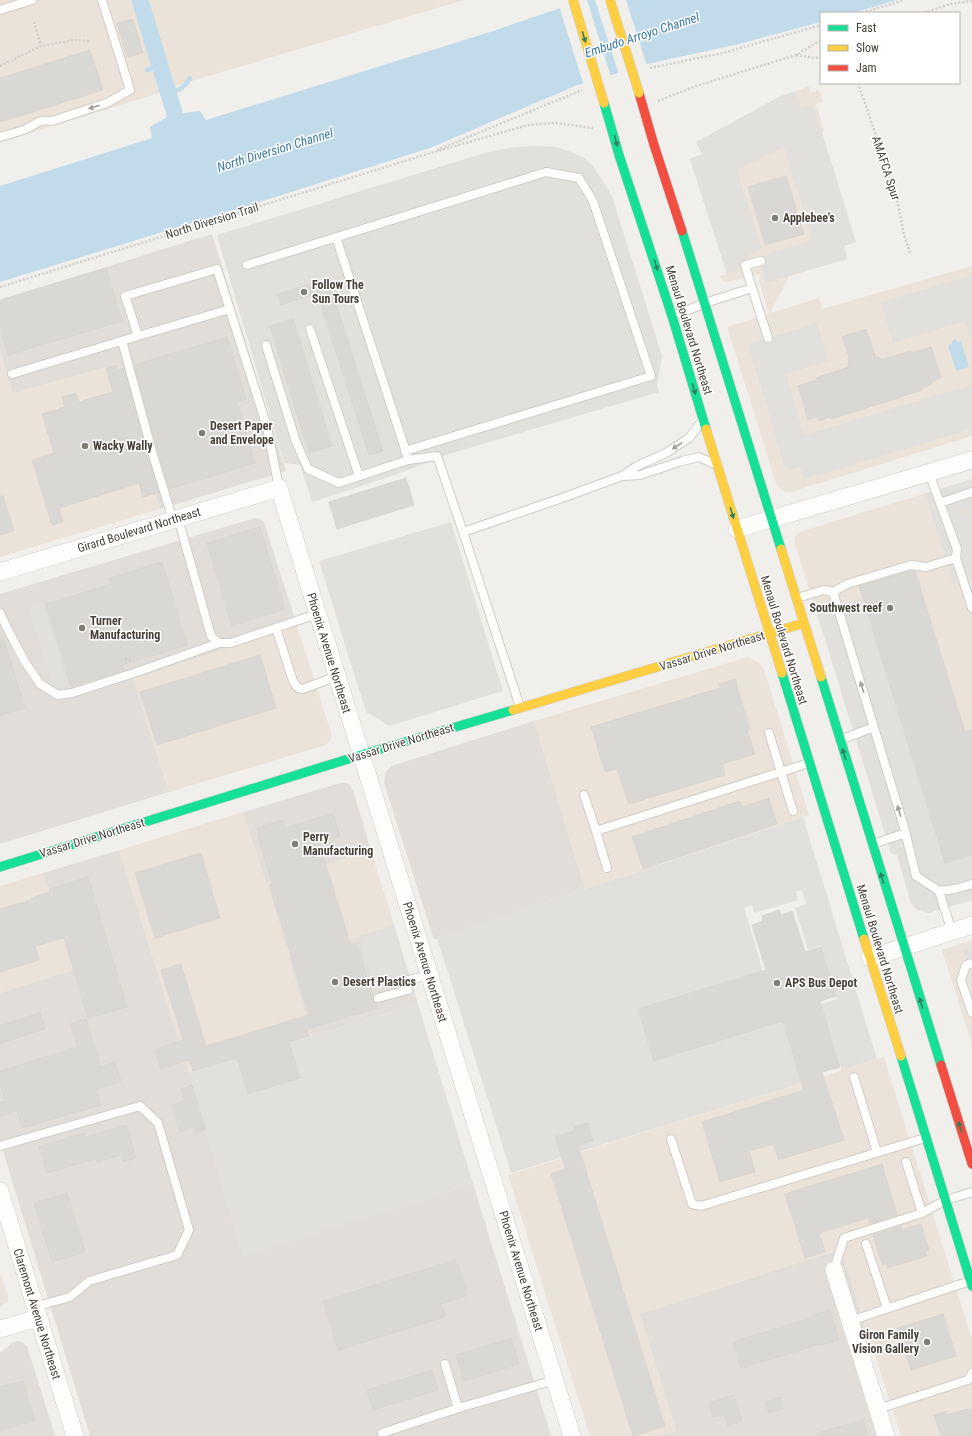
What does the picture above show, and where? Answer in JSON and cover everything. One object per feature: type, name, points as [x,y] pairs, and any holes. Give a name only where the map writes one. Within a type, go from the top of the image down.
[{"type":"main road","name":"Menaul Boulevard Northeast","points":[[573,0],[604,104],[704,418],[971,1284]]},
{"type":"main road","name":"Menaul Boulevard Northeast","points":[[610,0],[972,1164]]},
{"type":"main road","name":"Vassar Drive Northeast","points":[[0,867],[361,755],[804,623]]},
{"type":"street","points":[[737,529],[972,460]]},
{"type":"street","name":"Girard Boulevard Northeast","points":[[0,572],[279,488]]},
{"type":"street","name":"Phoenix Avenue Northeast","points":[[279,488],[572,1436]]},
{"type":"street","points":[[870,958],[972,925]]},
{"type":"street","name":"Claremont Avenue Northeast","points":[[0,1191],[75,1436]]},
{"type":"street","points":[[834,1270],[886,1436]]},
{"type":"street","points":[[0,1329],[36,1312]]},
{"type":"lane","points":[[0,10],[32,0]]},
{"type":"lane","points":[[0,137],[28,128],[40,121],[52,121],[107,103],[130,90],[102,0]]},
{"type":"lane","points":[[247,265],[546,172],[579,178],[593,201],[651,376],[405,451]]},
{"type":"lane","points":[[336,237],[408,460]]},
{"type":"lane","points":[[761,261],[745,265],[768,338]]},
{"type":"lane","points":[[138,336],[125,296],[217,269],[267,426],[279,488]]},
{"type":"lane","points":[[672,316],[704,303],[752,288]]},
{"type":"lane","points":[[12,374],[230,309]]},
{"type":"lane","points":[[310,329],[360,476]]},
{"type":"lane","points":[[122,341],[153,455],[175,519],[211,636],[219,643]]},
{"type":"lane","points":[[266,345],[296,442],[308,469],[339,483],[408,460],[437,456],[520,708]]},
{"type":"lane","points":[[463,532],[621,476],[637,466],[666,453],[689,438],[704,418]]},
{"type":"lane","points":[[621,476],[640,475],[699,457],[718,466]]},
{"type":"lane","points":[[929,473],[957,549],[956,558],[972,608]]},
{"type":"lane","points":[[940,504],[972,492]]},
{"type":"lane","points":[[796,598],[824,590],[833,592],[847,584],[911,565],[926,567],[956,558]]},
{"type":"lane","points":[[833,592],[906,833],[916,876],[939,891],[952,932]]},
{"type":"lane","points":[[0,613],[22,656],[40,684],[58,695],[72,693],[219,643],[231,643],[318,614]]},
{"type":"lane","points":[[276,628],[293,682],[298,688],[303,689],[337,676]]},
{"type":"lane","points":[[840,740],[874,727]]},
{"type":"lane","points":[[769,733],[793,811]]},
{"type":"lane","points":[[596,831],[810,763]]},
{"type":"lane","points":[[584,795],[607,868]]},
{"type":"lane","points":[[872,844],[906,833]]},
{"type":"lane","points":[[939,891],[955,889],[972,884]]},
{"type":"lane","points":[[969,964],[961,980],[972,1014]]},
{"type":"lane","points":[[378,998],[408,990],[405,979],[429,975]]},
{"type":"lane","points":[[854,1077],[877,1152]]},
{"type":"lane","points":[[0,1146],[140,1106],[158,1123],[189,1230],[177,1255],[89,1281],[70,1297],[36,1312]]},
{"type":"lane","points":[[671,1139],[692,1204],[701,1206],[926,1137]]},
{"type":"lane","points":[[906,1162],[922,1213]]},
{"type":"lane","points":[[834,1270],[844,1238],[922,1213],[946,1200],[972,1192]]},
{"type":"lane","points":[[866,1244],[887,1308]]},
{"type":"lane","points":[[850,1321],[887,1308],[971,1284]]},
{"type":"lane","points":[[445,1364],[458,1408]]},
{"type":"lane","points":[[878,1410],[968,1380],[972,1373]]},
{"type":"lane","points":[[382,1433],[458,1408],[555,1380]]},
{"type":"path","points":[[865,12],[904,0]]},
{"type":"path","points":[[927,12],[950,4],[972,1]]},
{"type":"path","points":[[34,22],[41,46]]},
{"type":"path","points":[[0,66],[41,46],[74,40],[89,42]]},
{"type":"path","points":[[796,55],[814,58],[820,57]]},
{"type":"path","name":"AMAFCA Spur","points":[[858,84],[896,194],[904,235],[910,253]]},
{"type":"path","name":"North Diversion Trail","points":[[0,287],[424,155]]},
{"type":"path","points":[[125,659],[132,660]]},
{"type":"shaded area","points":[[0,0],[131,0],[160,93],[0,142]]},
{"type":"shaded area","points":[[149,0],[464,0],[175,86]]},
{"type":"shaded area","points":[[809,86],[811,93],[819,90],[823,102],[816,104],[824,130],[822,133],[856,242],[844,246],[847,259],[789,276],[770,313],[819,298],[822,309],[972,266],[972,436],[791,492],[784,492],[777,486],[727,327],[769,314],[759,282],[760,274],[723,282],[720,276],[727,274],[690,159],[702,154],[696,142],[779,97]]},
{"type":"shaded area","points":[[795,91],[801,108],[813,104],[856,242],[844,246],[847,259],[765,283],[761,261],[762,256],[812,240],[784,147],[737,170],[762,249],[750,253],[738,270],[727,274],[690,159],[702,154],[696,142],[779,97]]},
{"type":"shaded area","points":[[514,147],[558,147],[583,157],[593,166],[612,196],[662,356],[657,385],[659,392],[452,453],[392,476],[312,502],[300,465],[284,463],[217,235],[488,152]]},
{"type":"shaded area","points":[[212,234],[286,471],[160,509],[118,364],[13,393],[0,352],[0,300]]},
{"type":"shaded area","points":[[972,275],[972,345],[965,321],[893,343],[881,302]]},
{"type":"shaded area","points":[[817,323],[828,361],[786,374],[804,435],[972,385],[972,429],[804,479],[800,467],[786,471],[748,344]]},
{"type":"shaded area","points":[[0,352],[13,393],[118,364],[160,509],[0,557]]},
{"type":"shaded area","points":[[972,479],[972,900],[928,913],[920,911],[911,903],[897,855],[891,853],[795,544],[795,537],[798,533],[806,530]]},
{"type":"shaded area","points":[[972,479],[972,510],[969,511],[972,522],[972,578],[953,584],[925,494]]},
{"type":"shaded area","points":[[255,518],[261,519],[264,522],[297,626],[133,679],[169,792],[0,844],[0,594]]},
{"type":"shaded area","points":[[451,522],[503,691],[389,726],[366,712],[319,561]]},
{"type":"shaded area","points":[[862,598],[945,863],[972,855],[972,900],[928,913],[920,911],[911,903],[897,855],[891,853],[817,612]]},
{"type":"shaded area","points":[[43,604],[69,687],[55,692],[29,609]]},
{"type":"shaded area","points":[[297,626],[331,732],[331,739],[328,743],[323,746],[169,792],[133,679]]},
{"type":"shaded area","points":[[748,657],[759,662],[764,669],[809,815],[585,889],[534,721]]},
{"type":"shaded area","points":[[534,721],[585,889],[434,940],[384,783],[385,773],[391,766]]},
{"type":"shaded area","points":[[340,783],[349,785],[353,790],[371,851],[266,883],[243,812]]},
{"type":"shaded area","points":[[243,812],[266,883],[371,851],[394,925],[290,959],[312,1036],[189,1073],[119,850]]},
{"type":"shaded area","points":[[803,817],[877,1059],[842,1070],[821,1004],[837,999],[821,946],[808,950],[795,908],[806,904],[802,890],[796,891],[798,900],[754,913],[752,905],[744,908],[763,971],[638,1009],[655,1061],[783,1021],[802,1083],[511,1173],[437,938]]},
{"type":"shaded area","points":[[119,850],[189,1073],[243,1255],[473,1184],[551,1436],[90,1436],[0,1141],[0,993],[73,970],[43,873]]},
{"type":"shaded area","points":[[43,873],[73,970],[0,993],[0,886]]},
{"type":"shaded area","points":[[394,925],[418,1004],[312,1036],[289,959]]},
{"type":"shaded area","points":[[393,926],[408,977],[374,987],[360,942],[367,940],[365,934]]},
{"type":"shaded area","points":[[972,940],[972,1045],[942,950]]},
{"type":"shaded area","points":[[972,947],[972,979],[963,950]]},
{"type":"shaded area","points":[[418,1004],[473,1184],[243,1256],[189,1073]]},
{"type":"shaded area","points":[[884,1057],[972,1340],[972,1436],[901,1436],[841,1249],[640,1314],[676,1431],[658,1436],[590,1436],[508,1175]]},
{"type":"shaded area","points":[[841,1249],[869,1338],[852,1343],[882,1436],[658,1436],[676,1431],[640,1314]]},
{"type":"shaded area","points":[[0,1272],[8,1297],[8,1302],[0,1307]]},
{"type":"shaded area","points":[[19,1341],[27,1346],[55,1436],[0,1436],[0,1352],[13,1342]]},
{"type":"water","points":[[131,0],[149,0],[183,113],[200,111],[206,120],[490,32],[584,0],[897,0],[856,12],[820,12],[820,22],[739,44],[647,64],[575,86],[430,148],[0,282],[0,186],[152,138],[150,127],[167,117]]},
{"type":"water","points":[[956,339],[957,342],[961,341],[969,367],[956,371],[948,345],[952,344],[952,341]]},
{"type":"pier","points":[[578,0],[587,0],[611,77],[584,86],[559,6]]},
{"type":"pier","points":[[595,0],[626,0],[647,66],[619,75]]},
{"type":"building","points":[[133,19],[143,53],[127,57],[117,23]]},
{"type":"building","points":[[90,50],[103,90],[0,122],[0,78]]},
{"type":"building","points":[[786,176],[804,234],[765,245],[748,187]]},
{"type":"building","points":[[106,268],[122,321],[8,355],[0,328],[0,300]]},
{"type":"building","points":[[328,279],[383,451],[369,455],[314,283]]},
{"type":"building","name":"Follow The Sun Tours","points":[[312,284],[315,294],[281,305],[278,294]]},
{"type":"building","points":[[293,319],[332,446],[309,453],[270,326]]},
{"type":"building","points":[[866,329],[876,358],[879,357],[881,360],[910,351],[911,353],[931,347],[941,378],[931,382],[932,384],[922,388],[922,390],[892,400],[831,419],[830,417],[819,421],[818,417],[808,420],[798,386],[848,367],[849,356],[842,337]]},
{"type":"building","name":"Desert Paper and Envelope","points":[[227,337],[246,399],[237,402],[255,463],[169,489],[134,365]]},
{"type":"building","points":[[117,365],[118,370],[124,368],[159,492],[143,497],[139,483],[59,508],[63,522],[52,525],[32,460],[54,453],[42,414],[65,407],[62,397],[76,393],[79,402],[113,392],[106,368]]},
{"type":"building","points":[[406,478],[414,505],[337,529],[329,502]]},
{"type":"building","points":[[0,496],[3,496],[14,531],[0,535]]},
{"type":"building","points":[[260,527],[285,609],[232,626],[207,543]]},
{"type":"building","points":[[162,562],[187,645],[122,665],[124,670],[71,686],[46,604],[111,584],[109,578]]},
{"type":"building","points":[[915,571],[965,732],[972,729],[972,855],[945,863],[859,586]]},
{"type":"building","points":[[3,637],[25,708],[0,716],[0,638]]},
{"type":"building","points":[[260,655],[276,708],[157,745],[140,692]]},
{"type":"building","points":[[735,679],[750,729],[747,730],[755,754],[722,764],[725,775],[629,804],[617,769],[605,772],[591,727],[720,688],[719,684]]},
{"type":"building","points":[[769,798],[777,824],[643,869],[632,837],[740,801],[742,807]]},
{"type":"building","points":[[333,813],[340,836],[329,839],[332,849],[322,852],[351,946],[357,944],[373,1000],[377,1008],[307,1029],[309,1036],[289,1042],[300,1078],[252,1093],[248,1093],[237,1058],[193,1071],[189,1060],[161,1069],[155,1050],[183,1040],[161,970],[181,964],[206,1046],[309,1015],[269,885],[272,884],[257,828],[283,820],[285,828]]},
{"type":"building","points":[[201,853],[220,918],[155,938],[135,873]]},
{"type":"building","points":[[88,877],[127,1007],[88,1018],[64,938],[35,946],[39,960],[0,972],[0,909],[32,900],[31,898],[50,892],[49,889]]},
{"type":"building","name":"APS Bus Depot","points":[[779,910],[781,915],[792,911],[805,952],[821,947],[836,996],[820,1001],[840,1067],[822,1072],[844,1140],[778,1160],[774,1144],[749,1151],[755,1172],[720,1182],[702,1122],[804,1090],[783,1021],[654,1061],[638,1009],[766,970],[752,925],[763,921],[762,916]]},
{"type":"building","points":[[40,1013],[45,1029],[0,1044],[0,1025]]},
{"type":"building","points":[[86,1019],[101,1067],[115,1062],[121,1082],[96,1089],[101,1105],[22,1128],[17,1111],[0,1117],[0,1102],[5,1101],[0,1083],[0,1071],[78,1047],[70,1024]]},
{"type":"building","points":[[192,1085],[205,1129],[195,1133],[193,1127],[180,1132],[172,1105],[185,1101],[181,1089]]},
{"type":"building","points":[[587,1123],[593,1140],[578,1145],[665,1426],[634,1436],[551,1174],[566,1169],[555,1137],[575,1131],[574,1127]]},
{"type":"building","points":[[126,1125],[136,1158],[123,1162],[121,1155],[97,1162],[97,1158],[47,1173],[39,1147],[84,1133],[85,1137]]},
{"type":"building","points":[[882,1164],[897,1215],[870,1224],[868,1218],[819,1233],[825,1252],[805,1258],[785,1194]]},
{"type":"building","points":[[67,1193],[85,1252],[52,1262],[34,1203]]},
{"type":"building","points":[[921,1224],[929,1250],[925,1251],[927,1256],[888,1268],[886,1264],[882,1265],[873,1235],[901,1226],[902,1230]]},
{"type":"building","points":[[455,1260],[456,1264],[458,1264],[466,1290],[464,1291],[466,1296],[441,1304],[445,1317],[338,1350],[323,1301]]},
{"type":"building","points":[[830,1310],[839,1340],[741,1368],[733,1342],[813,1317],[812,1315]]},
{"type":"building","name":"Giron Family Vision Gallery","points":[[943,1314],[956,1356],[911,1370],[897,1328]]},
{"type":"building","points":[[511,1338],[519,1364],[464,1381],[456,1355]]},
{"type":"building","points":[[432,1370],[438,1390],[373,1410],[367,1390]]},
{"type":"building","points":[[23,1381],[35,1420],[0,1431],[0,1387]]},
{"type":"building","points":[[734,1395],[742,1421],[728,1426],[724,1414],[713,1417],[709,1403]]},
{"type":"building","points":[[780,1397],[784,1408],[769,1413],[766,1402]]},
{"type":"building","points":[[972,1409],[972,1436],[941,1436],[934,1415],[946,1411],[947,1415]]},
{"type":"building","points":[[863,1420],[868,1436],[818,1436],[818,1433]]},
{"type":"waterway","points":[[147,70],[157,67]]},
{"type":"waterway","points":[[172,92],[178,90],[186,84],[190,78]]},
{"type":"traffic: fast","points":[[604,103],[619,155],[672,316],[706,429]]},
{"type":"traffic: fast","points":[[682,231],[781,549]]},
{"type":"traffic: fast","points":[[782,673],[864,939]]},
{"type":"traffic: fast","points":[[821,677],[941,1065]]},
{"type":"traffic: fast","points":[[0,867],[361,755],[513,710]]},
{"type":"traffic: fast","points":[[901,1056],[972,1286]]},
{"type":"traffic: slow","points":[[573,0],[604,103]]},
{"type":"traffic: slow","points":[[610,0],[639,93]]},
{"type":"traffic: slow","points":[[706,429],[782,673]]},
{"type":"traffic: slow","points":[[781,549],[821,677]]},
{"type":"traffic: slow","points":[[513,710],[804,623]]},
{"type":"traffic: slow","points":[[864,939],[901,1056]]},
{"type":"traffic: jam","points":[[639,93],[682,231]]},
{"type":"traffic: jam","points":[[941,1065],[972,1164]]},
{"type":"place","name":"Applebee's","points":[[775,218]]},
{"type":"place","name":"Follow The Sun Tours","points":[[304,292]]},
{"type":"place","name":"Desert Paper and Envelope","points":[[202,433]]},
{"type":"place","name":"Wacky Wally","points":[[85,446]]},
{"type":"place","name":"Southwest reef","points":[[890,608]]},
{"type":"place","name":"Turner Manufacturing","points":[[82,628]]},
{"type":"place","name":"Perry Manufacturing","points":[[295,844]]},
{"type":"place","name":"Desert Plastics","points":[[335,982]]},
{"type":"place","name":"APS Bus Depot","points":[[777,983]]},
{"type":"place","name":"Giron Family Vision Gallery","points":[[927,1342]]},
{"type":"water label","name":"Embudo Arroyo Channel","points":[[642,35]]},
{"type":"water label","name":"North Diversion Channel","points":[[275,150]]}]
